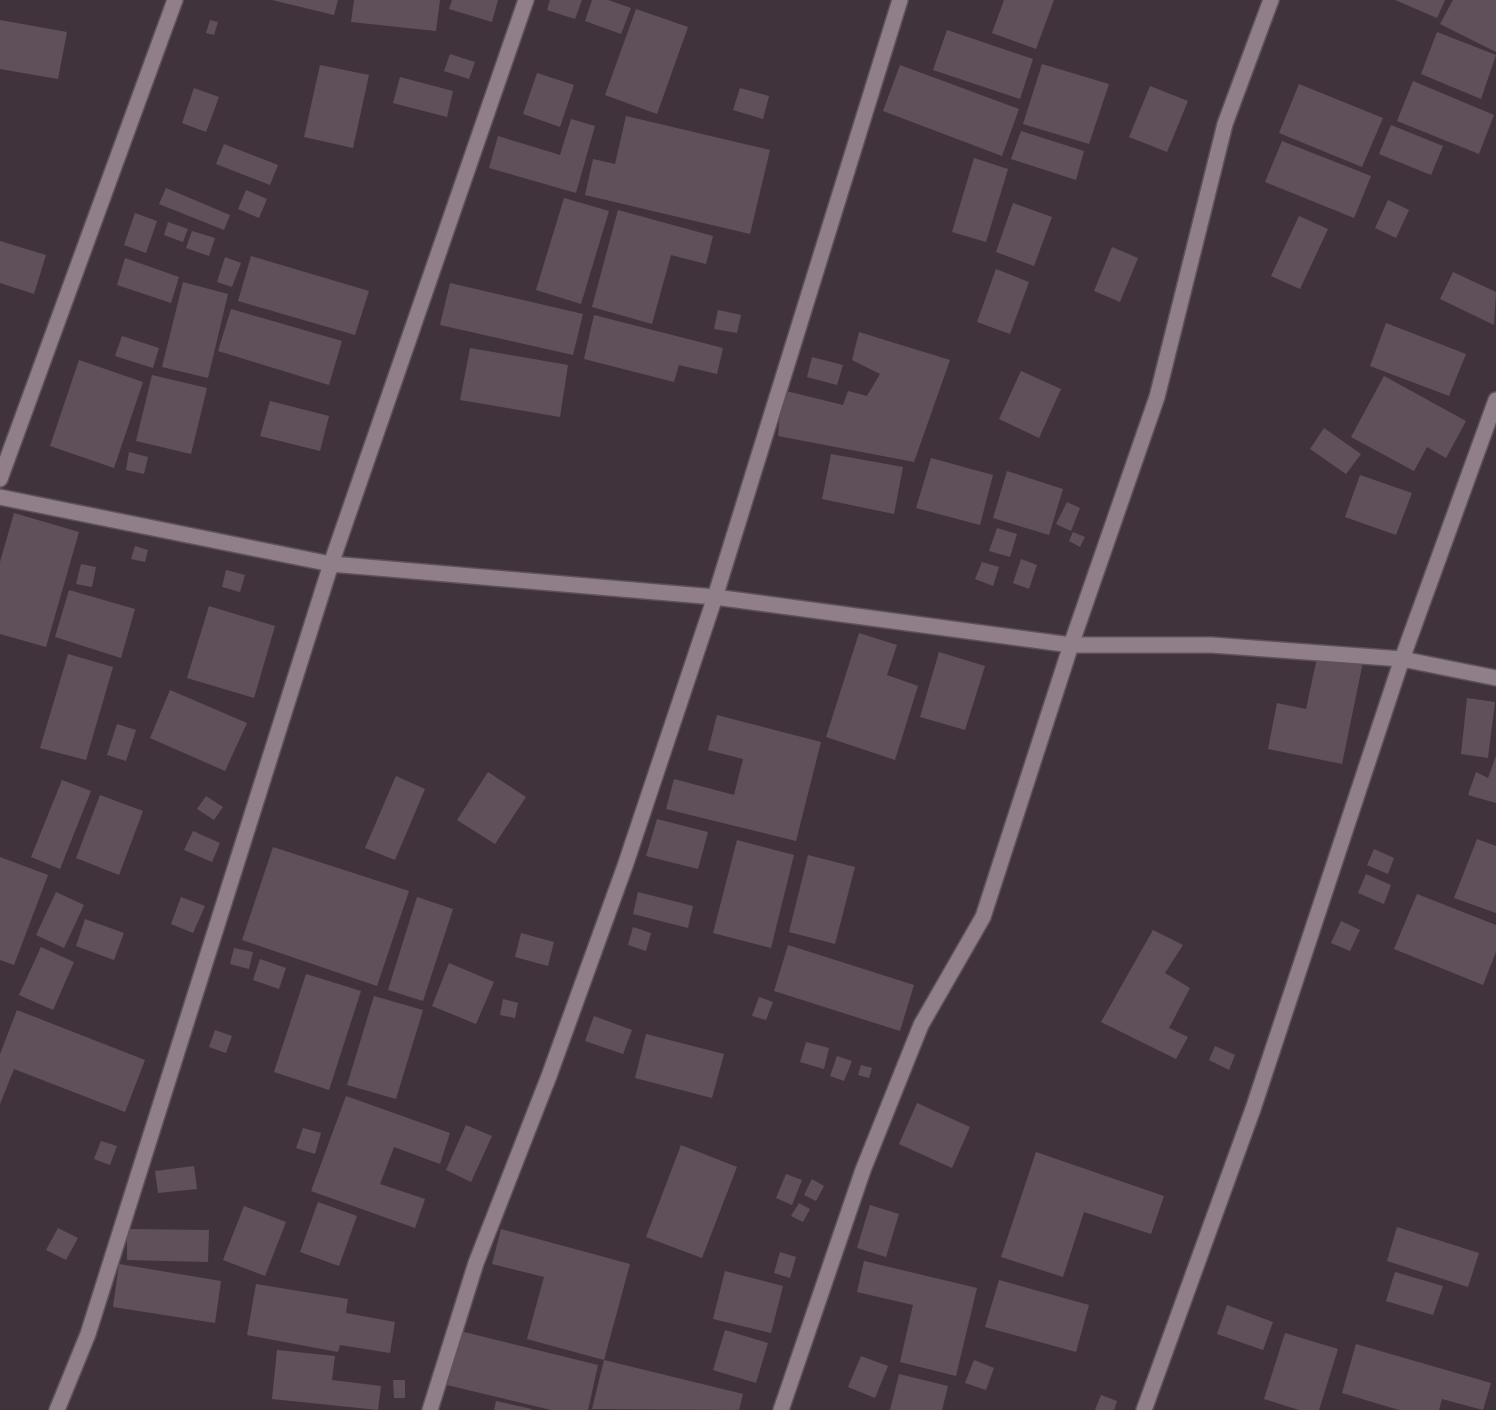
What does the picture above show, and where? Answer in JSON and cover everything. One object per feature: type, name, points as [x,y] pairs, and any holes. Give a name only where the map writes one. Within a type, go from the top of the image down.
[{"type":"street","points":[[0,479],[175,0]]},
{"type":"street","points":[[57,1410],[88,1334],[331,564],[526,0]]},
{"type":"street","points":[[430,1410],[476,1263],[549,1076],[625,866],[715,597],[900,0]]},
{"type":"street","points":[[781,1410],[863,1170],[921,1025],[983,917],[1071,645],[1157,397],[1225,124],[1271,0]]},
{"type":"street","points":[[1144,1410],[1253,1109],[1402,659],[1496,400]]},
{"type":"street","points":[[0,497],[331,564],[715,597],[1071,645],[1212,645],[1402,659],[1496,678]]},
{"type":"building","points":[[272,0],[338,0],[334,15]]},
{"type":"building","points":[[354,0],[440,0],[436,31],[351,22]]},
{"type":"building","points":[[452,0],[498,0],[492,22],[449,9]]},
{"type":"building","points":[[550,0],[582,0],[575,19],[547,10]]},
{"type":"building","points":[[592,0],[608,0],[631,8],[621,34],[585,21]]},
{"type":"building","points":[[1004,0],[1054,0],[1036,49],[992,33]]},
{"type":"building","points":[[1395,0],[1445,0],[1437,18]]},
{"type":"building","points":[[1453,0],[1496,0],[1496,52],[1440,24]]},
{"type":"building","points":[[636,9],[688,27],[657,114],[605,95]]},
{"type":"building","points":[[0,20],[67,32],[58,79],[0,69]]},
{"type":"building","points":[[210,20],[218,22],[214,35],[206,33]]},
{"type":"building","points":[[947,30],[1033,59],[1020,99],[933,70]]},
{"type":"building","points":[[1437,32],[1496,55],[1481,99],[1421,74]]},
{"type":"building","points":[[450,54],[475,62],[469,79],[444,71]]},
{"type":"building","points":[[1042,64],[1109,84],[1089,144],[1023,124]]},
{"type":"building","points":[[320,65],[369,75],[353,148],[304,137]]},
{"type":"building","points":[[900,65],[1019,109],[1002,156],[883,111]]},
{"type":"building","points":[[537,73],[574,85],[560,127],[523,114]]},
{"type":"building","points":[[400,77],[453,91],[447,117],[393,103]]},
{"type":"building","points":[[1413,81],[1494,115],[1479,154],[1397,121]]},
{"type":"building","points":[[1299,84],[1383,118],[1362,167],[1279,133]]},
{"type":"building","points":[[1150,86],[1188,101],[1167,152],[1129,137]]},
{"type":"building","points":[[194,88],[219,97],[206,132],[182,123]]},
{"type":"building","points":[[740,88],[769,96],[763,119],[733,110]]},
{"type":"building","points":[[626,116],[770,150],[750,234],[585,195],[593,159],[615,164]]},
{"type":"building","points":[[571,119],[595,126],[576,193],[489,168],[498,136],[560,155]]},
{"type":"building","points":[[1391,125],[1443,146],[1431,175],[1379,154]]},
{"type":"building","points":[[1021,131],[1084,151],[1076,180],[1011,159]]},
{"type":"building","points":[[1282,141],[1371,176],[1354,218],[1265,182]]},
{"type":"building","points":[[224,144],[278,165],[270,185],[216,164]]},
{"type":"building","points":[[974,158],[1008,169],[986,242],[952,232]]},
{"type":"building","points":[[166,188],[230,215],[224,230],[159,204]]},
{"type":"building","points":[[246,190],[267,199],[259,218],[238,209]]},
{"type":"building","points":[[564,198],[609,211],[581,304],[536,290]]},
{"type":"building","points":[[1388,200],[1409,210],[1396,238],[1375,228]]},
{"type":"building","points":[[1013,203],[1052,217],[1034,266],[996,252]]},
{"type":"building","points":[[618,210],[713,236],[706,264],[671,255],[652,324],[592,307]]},
{"type":"building","points":[[135,213],[157,221],[146,253],[124,245]]},
{"type":"building","points":[[1299,216],[1328,229],[1300,289],[1271,276]]},
{"type":"building","points":[[168,222],[188,229],[183,242],[164,235]]},
{"type":"building","points":[[192,231],[215,238],[209,256],[186,248]]},
{"type":"building","points":[[0,241],[46,255],[34,294],[0,283]]},
{"type":"building","points":[[1112,247],[1138,258],[1120,302],[1094,291]]},
{"type":"building","points":[[251,256],[369,291],[355,335],[238,301]]},
{"type":"building","points":[[225,257],[241,263],[232,287],[217,282]]},
{"type":"building","points":[[125,258],[179,277],[171,303],[117,285]]},
{"type":"building","points":[[996,269],[1029,282],[1010,334],[977,322]]},
{"type":"building","points":[[1453,272],[1496,292],[1494,325],[1440,299]]},
{"type":"building","points":[[183,282],[228,294],[208,378],[162,367]]},
{"type":"building","points":[[450,283],[583,314],[573,355],[440,325]]},
{"type":"building","points":[[231,309],[342,341],[329,385],[218,351]]},
{"type":"building","points":[[718,310],[741,315],[737,333],[714,329]]},
{"type":"building","points":[[594,315],[723,348],[717,374],[679,365],[674,382],[584,359]]},
{"type":"building","points":[[1386,323],[1466,354],[1449,396],[1370,366]]},
{"type":"building","points":[[859,332],[950,360],[914,462],[778,436],[782,390],[843,405],[848,391],[867,396],[880,374],[852,360]]},
{"type":"building","points":[[122,336],[159,348],[153,368],[115,356]]},
{"type":"building","points":[[470,348],[568,365],[560,417],[460,400]]},
{"type":"building","points":[[812,357],[843,365],[837,385],[807,377]]},
{"type":"building","points":[[79,360],[143,382],[114,468],[50,446]]},
{"type":"building","points":[[1021,371],[1061,389],[1039,438],[999,419]]},
{"type":"building","points":[[152,375],[207,388],[191,454],[136,441]]},
{"type":"building","points":[[1384,376],[1466,421],[1446,458],[1427,447],[1414,471],[1351,437]]},
{"type":"building","points":[[270,401],[329,416],[320,451],[260,436]]},
{"type":"building","points":[[1324,428],[1361,454],[1346,474],[1310,449]]},
{"type":"building","points":[[129,452],[148,457],[144,474],[126,470]]},
{"type":"building","points":[[831,454],[903,467],[894,514],[822,499]]},
{"type":"building","points":[[931,458],[993,475],[980,525],[916,508]]},
{"type":"building","points":[[1007,471],[1063,489],[1049,535],[993,518]]},
{"type":"building","points":[[1360,475],[1412,493],[1396,535],[1345,517]]},
{"type":"building","points":[[1067,502],[1080,508],[1071,531],[1056,524]]},
{"type":"building","points":[[14,513],[79,532],[46,647],[0,634],[0,562]]},
{"type":"building","points":[[997,528],[1017,534],[1010,557],[989,551]]},
{"type":"building","points":[[1073,532],[1085,537],[1080,547],[1069,541]]},
{"type":"building","points":[[135,546],[148,550],[145,562],[131,559]]},
{"type":"building","points":[[1021,559],[1037,565],[1029,589],[1013,583]]},
{"type":"building","points":[[982,562],[999,567],[993,586],[975,579]]},
{"type":"building","points":[[81,564],[96,567],[92,587],[76,584]]},
{"type":"building","points":[[226,570],[245,575],[240,592],[222,587]]},
{"type":"building","points":[[69,590],[135,609],[121,658],[55,637]]},
{"type":"building","points":[[209,606],[275,626],[254,698],[187,678]]},
{"type":"building","points":[[859,633],[897,645],[887,675],[918,686],[895,760],[826,737]]},
{"type":"building","points":[[939,652],[985,666],[965,730],[920,717]]},
{"type":"building","points":[[1318,653],[1363,662],[1342,764],[1268,749],[1277,703],[1306,709]]},
{"type":"building","points":[[68,654],[113,667],[86,760],[40,748]]},
{"type":"building","points":[[170,690],[247,723],[225,771],[150,738]]},
{"type":"building","points":[[1467,698],[1495,702],[1488,758],[1461,754]]},
{"type":"building","points":[[717,715],[821,742],[796,841],[666,809],[674,779],[734,795],[743,759],[708,750]]},
{"type":"building","points":[[117,724],[136,730],[126,761],[107,755]]},
{"type":"building","points":[[1496,756],[1496,803],[1468,795],[1476,772],[1488,778]]},
{"type":"building","points":[[488,772],[526,797],[495,844],[457,820]]},
{"type":"building","points":[[396,776],[425,789],[395,860],[365,848]]},
{"type":"building","points":[[62,780],[91,791],[60,869],[31,857]]},
{"type":"building","points":[[100,795],[143,811],[119,875],[76,858]]},
{"type":"building","points":[[206,796],[223,807],[214,820],[197,809]]},
{"type":"building","points":[[657,819],[708,832],[698,869],[646,856]]},
{"type":"building","points":[[193,831],[220,843],[212,862],[184,850]]},
{"type":"building","points":[[1477,839],[1496,846],[1496,913],[1454,898]]},
{"type":"building","points":[[737,840],[794,855],[771,948],[713,933]]},
{"type":"building","points":[[273,847],[409,891],[377,986],[242,940]]},
{"type":"building","points":[[1374,849],[1394,858],[1388,874],[1367,865]]},
{"type":"building","points":[[808,855],[855,867],[835,944],[789,932]]},
{"type":"building","points":[[0,857],[48,875],[14,965],[0,960]]},
{"type":"building","points":[[1366,874],[1391,885],[1384,904],[1358,893]]},
{"type":"building","points":[[56,892],[84,905],[64,948],[36,935]]},
{"type":"building","points":[[638,892],[693,906],[688,928],[633,914]]},
{"type":"building","points":[[1417,894],[1496,925],[1496,952],[1483,985],[1394,949]]},
{"type":"building","points":[[181,897],[205,906],[193,933],[171,924]]},
{"type":"building","points":[[417,897],[453,909],[423,1001],[388,990]]},
{"type":"building","points":[[85,919],[124,933],[114,960],[76,946]]},
{"type":"building","points":[[1341,921],[1360,930],[1350,951],[1331,943]]},
{"type":"building","points":[[633,927],[651,933],[646,951],[628,945]]},
{"type":"building","points":[[1153,930],[1183,945],[1165,973],[1190,988],[1169,1028],[1188,1037],[1176,1059],[1101,1022]]},
{"type":"building","points":[[521,933],[554,942],[548,966],[515,957]]},
{"type":"building","points":[[788,945],[914,985],[900,1031],[774,991]]},
{"type":"building","points":[[41,947],[74,962],[53,1010],[19,995]]},
{"type":"building","points":[[234,948],[253,952],[249,969],[230,964]]},
{"type":"building","points":[[260,959],[286,968],[279,989],[253,980]]},
{"type":"building","points":[[449,963],[494,982],[476,1024],[432,1006]]},
{"type":"building","points":[[306,974],[361,991],[329,1090],[274,1072]]},
{"type":"building","points":[[374,996],[423,1010],[396,1099],[347,1085]]},
{"type":"building","points":[[759,997],[773,1002],[766,1020],[752,1016]]},
{"type":"building","points":[[503,999],[518,1003],[515,1018],[500,1015]]},
{"type":"building","points":[[17,1010],[145,1060],[125,1112],[14,1069],[0,1104],[0,1054]]},
{"type":"building","points":[[594,1016],[632,1030],[623,1054],[585,1041]]},
{"type":"building","points":[[215,1030],[232,1036],[226,1053],[209,1047]]},
{"type":"building","points":[[646,1034],[724,1054],[712,1098],[635,1078]]},
{"type":"building","points":[[806,1042],[829,1048],[824,1069],[800,1062]]},
{"type":"building","points":[[1215,1046],[1235,1055],[1229,1070],[1209,1060]]},
{"type":"building","points":[[837,1056],[852,1061],[844,1081],[830,1076]]},
{"type":"building","points":[[861,1065],[872,1068],[869,1078],[858,1075]]},
{"type":"building","points":[[346,1096],[450,1133],[440,1164],[394,1147],[380,1184],[425,1199],[415,1228],[311,1191]]},
{"type":"building","points":[[917,1103],[970,1127],[952,1168],[899,1144]]},
{"type":"building","points":[[466,1125],[492,1136],[471,1182],[446,1170]]},
{"type":"building","points":[[303,1128],[321,1133],[315,1154],[296,1148]]},
{"type":"building","points":[[101,1141],[117,1146],[110,1165],[94,1159]]},
{"type":"building","points":[[681,1145],[737,1167],[702,1258],[646,1237]]},
{"type":"building","points":[[1036,1152],[1164,1196],[1151,1234],[1084,1212],[1063,1277],[1001,1257]]},
{"type":"building","points":[[194,1166],[197,1189],[158,1193],[155,1171]]},
{"type":"building","points":[[786,1174],[802,1180],[792,1205],[776,1198]]},
{"type":"building","points":[[812,1179],[824,1186],[816,1201],[804,1195]]},
{"type":"building","points":[[318,1202],[357,1216],[339,1266],[300,1252]]},
{"type":"building","points":[[799,1203],[810,1209],[803,1222],[791,1216]]},
{"type":"building","points":[[870,1205],[899,1214],[886,1257],[857,1248]]},
{"type":"building","points":[[244,1206],[286,1222],[265,1276],[223,1260]]},
{"type":"building","points":[[1397,1227],[1479,1253],[1468,1287],[1387,1261]]},
{"type":"building","points":[[58,1228],[78,1238],[66,1260],[46,1250]]},
{"type":"building","points":[[127,1229],[209,1230],[208,1262],[127,1260]]},
{"type":"building","points":[[501,1229],[630,1264],[604,1360],[527,1339],[544,1277],[492,1264]]},
{"type":"building","points":[[780,1252],[796,1257],[790,1278],[774,1273]]},
{"type":"building","points":[[864,1261],[977,1288],[956,1376],[900,1362],[913,1305],[857,1292]]},
{"type":"building","points":[[119,1264],[221,1281],[215,1323],[113,1307]]},
{"type":"building","points":[[725,1271],[783,1286],[771,1333],[713,1319]]},
{"type":"building","points":[[1395,1272],[1443,1286],[1433,1315],[1386,1301]]},
{"type":"building","points":[[999,1280],[1089,1305],[1076,1352],[985,1327]]},
{"type":"building","points":[[256,1284],[348,1299],[346,1313],[395,1322],[390,1353],[340,1345],[338,1352],[247,1335]]},
{"type":"building","points":[[1227,1305],[1273,1322],[1263,1350],[1217,1334]]},
{"type":"building","points":[[725,1330],[768,1343],[756,1383],[713,1370]]},
{"type":"building","points":[[460,1331],[598,1365],[588,1410],[551,1410],[447,1385]]},
{"type":"building","points":[[1285,1333],[1338,1349],[1319,1410],[1299,1410],[1264,1399]]},
{"type":"building","points":[[1356,1344],[1491,1383],[1483,1410],[1442,1399],[1439,1410],[1399,1410],[1342,1393]]},
{"type":"building","points":[[277,1350],[335,1356],[332,1380],[381,1386],[378,1410],[272,1399]]},
{"type":"building","points":[[861,1356],[888,1366],[875,1398],[848,1387]]},
{"type":"building","points":[[604,1360],[743,1394],[739,1410],[592,1409]]},
{"type":"building","points":[[974,1360],[994,1368],[986,1390],[965,1383]]},
{"type":"building","points":[[899,1374],[948,1386],[942,1410],[890,1410]]},
{"type":"building","points":[[393,1380],[405,1380],[405,1398],[394,1398]]},
{"type":"building","points":[[1101,1395],[1117,1401],[1114,1410],[1095,1410]]},
{"type":"building","points":[[496,1401],[532,1409],[532,1410],[494,1410]]}]
